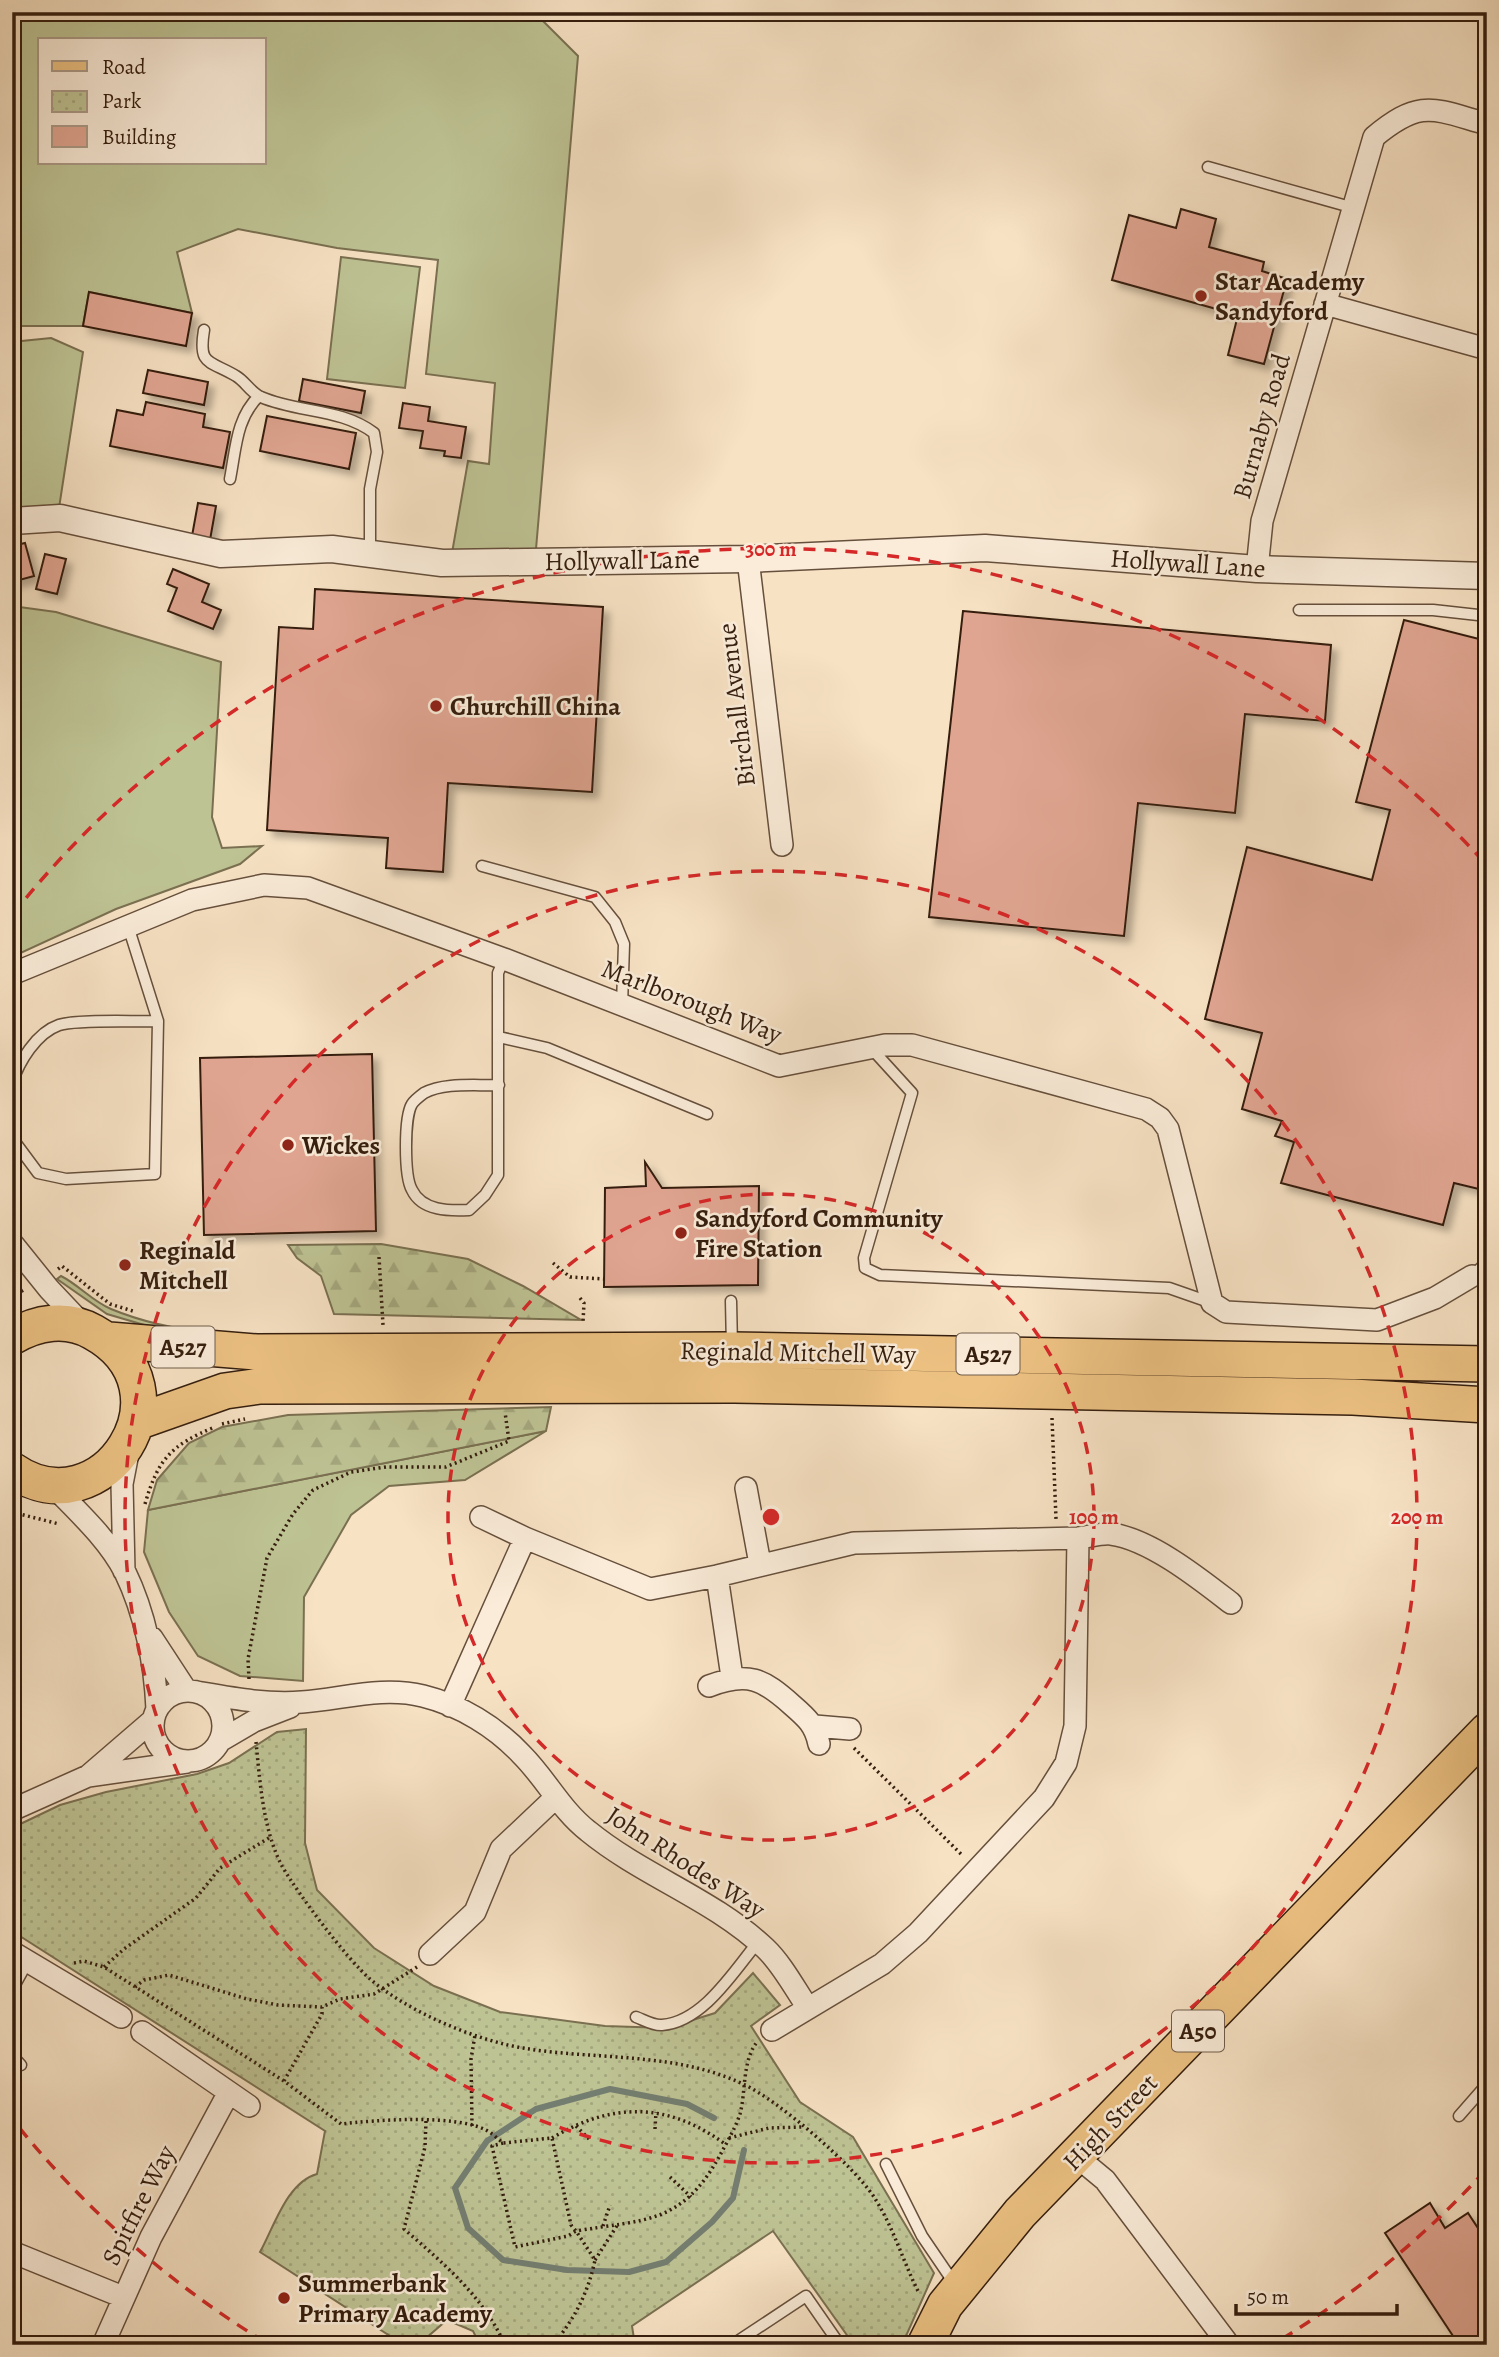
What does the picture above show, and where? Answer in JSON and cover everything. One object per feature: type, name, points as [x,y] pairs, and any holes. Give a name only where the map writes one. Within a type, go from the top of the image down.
[{"type":"main road","name":"Reginald Mitchell Way","points":[[12,1337],[45,1323],[97,1334],[256,1352],[733,1367],[1487,1405]]},
{"type":"main road","points":[[29,1481],[83,1481],[116,1461],[134,1431],[139,1405],[135,1378],[122,1354],[97,1334]]},
{"type":"main road","name":"Reginald Mitchell Way","points":[[134,1431],[225,1391],[260,1386],[733,1367],[1487,1364]]},
{"type":"main road","name":"High Street","points":[[925,2345],[945,2305],[1020,2213],[1487,1731]]},
{"type":"street","name":"Burnaby Road","points":[[1257,569],[1262,521],[1374,137],[1394,120],[1428,108],[1487,124]]},
{"type":"street","points":[[1325,304],[1487,349]]},
{"type":"street","name":"Hollywall Lane","points":[[12,521],[60,518],[221,554],[332,549],[442,563],[748,559],[985,548],[1257,569],[1487,576]]},
{"type":"street","name":"Birchall Avenue","points":[[748,559],[782,845]]},
{"type":"street","name":"Marlborough Way","points":[[12,974],[192,900],[264,885],[308,888],[504,959],[779,1066],[871,1048],[912,1045],[1146,1109],[1160,1118],[1168,1129],[1212,1303]]},
{"type":"street","points":[[12,1243],[49,1289],[97,1334]]},
{"type":"street","points":[[1212,1303],[1226,1312],[1377,1320],[1435,1298],[1479,1269]]},
{"type":"street","points":[[124,1571],[122,1484],[134,1431]]},
{"type":"street","points":[[29,1481],[99,1536],[124,1571],[144,1624],[156,1682],[155,1738],[165,1753],[176,1759],[191,1761]]},
{"type":"street","points":[[746,1488],[760,1564]]},
{"type":"street","points":[[481,1517],[650,1589],[854,1543],[1068,1538],[1111,1534],[1140,1543],[1196,1576],[1231,1602]]},
{"type":"street","points":[[450,1706],[525,1538]]},
{"type":"street","points":[[772,2030],[882,1964],[918,1933],[1044,1798],[1066,1762],[1075,1726],[1068,1538]]},
{"type":"street","points":[[717,1576],[732,1677]]},
{"type":"street","points":[[144,1624],[191,1691]]},
{"type":"street","points":[[709,1686],[732,1677],[768,1684],[817,1735],[850,1728]]},
{"type":"street","points":[[13,1807],[88,1776],[204,1758],[220,1741],[224,1727],[222,1714],[208,1696],[191,1691],[168,1697],[155,1714],[88,1776]]},
{"type":"street","name":"John Rhodes Way","points":[[191,1691],[230,1698],[301,1702],[366,1692],[390,1692],[423,1696],[450,1706],[496,1731],[523,1755],[555,1798],[585,1829],[627,1861],[685,1892],[767,1949],[808,2008]]},
{"type":"street","name":"John Rhodes Way","points":[[220,1741],[265,1716],[301,1702]]},
{"type":"street","points":[[430,1954],[475,1912],[501,1849],[555,1798]]},
{"type":"street","points":[[20,1956],[121,2017]]},
{"type":"street","points":[[142,2032],[249,2106]]},
{"type":"street","name":"Spitfire Way","points":[[103,2345],[151,2237],[228,2094]]},
{"type":"street","points":[[1076,2156],[1105,2180],[1229,2345]]},
{"type":"street","points":[[12,2252],[123,2297]]},
{"type":"lane","points":[[1208,167],[1353,208]]},
{"type":"lane","points":[[204,330],[201,351],[206,360],[239,378],[259,396],[358,421],[374,433],[377,453],[370,489],[370,554]]},
{"type":"lane","points":[[230,479],[239,425],[247,407],[259,396]]},
{"type":"lane","points":[[1299,610],[1433,610],[1487,616]]},
{"type":"lane","points":[[482,866],[595,897],[615,922],[624,944],[622,1005]]},
{"type":"lane","points":[[12,1138],[38,1172],[66,1179],[155,1174],[158,1021],[128,926]]},
{"type":"lane","points":[[499,1086],[439,1088],[422,1094],[411,1106],[405,1168],[412,1191],[426,1204],[447,1211],[469,1210],[485,1195],[498,1175],[499,1086],[499,1037],[498,973],[504,959]]},
{"type":"lane","points":[[12,1083],[17,1069],[37,1041],[59,1025],[158,1021]]},
{"type":"lane","points":[[499,1037],[547,1048],[708,1114]]},
{"type":"lane","points":[[871,1048],[912,1093],[864,1258],[865,1268],[880,1275],[1169,1288],[1212,1303]]},
{"type":"lane","points":[[731,1301],[733,1367]]},
{"type":"lane","points":[[636,2017],[659,2026],[677,2022],[700,2009],[758,1942]]},
{"type":"lane","points":[[12,1990],[20,1956]]},
{"type":"lane","points":[[12,2055],[21,2065]]},
{"type":"lane","points":[[1459,2116],[1487,2084]]},
{"type":"lane","points":[[886,2164],[922,2236],[957,2289]]},
{"type":"lane","points":[[732,2345],[806,2296],[840,2345]]},
{"type":"path","points":[[379,1257],[382,1319]]},
{"type":"path","points":[[554,1263],[570,1277],[604,1279]]},
{"type":"path","points":[[580,1298],[584,1303],[583,1314]]},
{"type":"path","points":[[1052,1409],[1068,1538]]},
{"type":"path","points":[[12,1512],[65,1526]]},
{"type":"path","points":[[850,1728],[854,1747],[977,1870]]},
{"type":"path","points":[[104,1967],[196,1898],[220,1868],[272,1836]]},
{"type":"path","points":[[135,1987],[144,1980],[169,1975],[247,1999],[278,2005],[322,2007],[340,1998],[374,1994],[425,1963],[430,1954]]},
{"type":"path","points":[[51,1975],[61,1965],[84,1961],[104,1967],[284,2081],[341,2124],[392,2117],[426,2120],[486,2130],[503,2143]]},
{"type":"path","points":[[284,2081],[322,2014],[322,2007]]},
{"type":"path","points":[[725,2145],[684,2119],[656,2112],[622,2110],[576,2126],[552,2138],[492,2146],[514,2247],[568,2236],[576,2231],[652,2218],[691,2197],[704,2184],[729,2138],[740,2113],[743,2084],[754,2044],[772,2030]]},
{"type":"path","points":[[472,2126],[471,2059],[475,2035]]},
{"type":"path","points":[[655,2129],[656,2112]]},
{"type":"path","points":[[426,2120],[425,2147],[404,2229],[461,2279],[494,2321],[505,2345]]},
{"type":"path","points":[[576,2126],[590,2140]]},
{"type":"path","points":[[729,2138],[769,2127],[803,2127]]},
{"type":"path","points":[[552,2138],[571,2225],[595,2263]]},
{"type":"path","points":[[670,2177],[691,2197]]},
{"type":"path","points":[[603,2226],[610,2205]]},
{"type":"path","points":[[553,2345],[571,2324],[591,2284],[595,2263],[618,2224]]},
{"type":"green space","points":[[12,12],[534,12],[578,56],[536,549],[452,553],[468,461],[489,464],[495,383],[426,374],[438,260],[337,248],[238,229],[177,252],[192,313],[89,292],[83,326],[12,326]]},
{"type":"green space","points":[[341,257],[420,267],[405,388],[327,379]]},
{"type":"green space","points":[[51,338],[83,352],[59,508],[24,507],[12,510],[12,342]]},
{"type":"green space","points":[[12,606],[56,612],[221,662],[212,817],[222,848],[262,846],[240,864],[116,909],[12,957]]},
{"type":"green space","points":[[381,1244],[468,1259],[523,1286],[581,1320],[334,1314],[321,1276],[297,1258],[288,1245]]},
{"type":"green space","points":[[61,1276],[111,1309],[175,1328],[218,1334],[168,1332],[107,1314],[57,1279]]},
{"type":"green space","points":[[218,1334],[377,1340],[276,1338]]},
{"type":"green space","points":[[551,1407],[546,1431],[148,1510],[157,1480],[189,1443],[222,1427],[288,1415]]},
{"type":"green space","points":[[546,1431],[465,1480],[389,1486],[351,1515],[304,1597],[303,1681],[240,1676],[198,1656],[169,1612],[144,1552],[148,1510]]},
{"type":"green space","points":[[306,1729],[305,1843],[317,1890],[374,1948],[434,1986],[500,2012],[605,2026],[667,2028],[715,2013],[753,1973],[780,2005],[751,2026],[800,2102],[853,2137],[934,2273],[902,2345],[854,2345],[773,2231],[632,2326],[635,2345],[480,2345],[473,2331],[447,2320],[418,2345],[404,2345],[260,2252],[289,2196],[297,2186],[317,2174],[325,2131],[12,1931],[12,1828],[60,1805],[106,1792],[197,1774],[229,1763],[277,1732]]},
{"type":"building","points":[[1181,209],[1216,219],[1209,247],[1264,262],[1262,271],[1287,279],[1264,364],[1228,355],[1238,315],[1112,280],[1129,215],[1176,228]]},
{"type":"building","points":[[89,292],[192,313],[186,346],[83,326]]},
{"type":"building","points":[[148,370],[208,382],[204,405],[143,393]]},
{"type":"building","points":[[303,379],[365,391],[361,413],[299,401]]},
{"type":"building","points":[[146,402],[205,414],[203,427],[230,432],[223,468],[110,446],[117,410],[143,415]]},
{"type":"building","points":[[403,403],[430,407],[428,421],[466,427],[461,458],[444,456],[445,451],[420,448],[423,431],[399,428]]},
{"type":"building","points":[[267,416],[356,433],[349,469],[260,451]]},
{"type":"building","points":[[198,503],[216,506],[210,540],[192,536]]},
{"type":"building","points":[[25,543],[34,576],[12,582],[12,546]]},
{"type":"building","points":[[45,554],[66,559],[57,594],[36,589]]},
{"type":"building","points":[[173,569],[209,584],[202,602],[221,610],[213,629],[168,611],[177,588],[167,584]]},
{"type":"building","name":"Churchill China","points":[[315,589],[603,607],[592,792],[448,783],[443,872],[386,868],[388,838],[267,830],[279,627],[313,629]]},
{"type":"building","points":[[963,611],[1331,645],[1325,721],[1245,714],[1235,813],[1138,803],[1124,936],[929,917]]},
{"type":"building","points":[[1404,620],[1487,641],[1487,1191],[1454,1183],[1443,1225],[1281,1183],[1294,1142],[1275,1136],[1282,1121],[1242,1109],[1262,1033],[1205,1019],[1247,847],[1372,880],[1390,810],[1356,802]]},
{"type":"building","name":"Wickes","points":[[372,1054],[376,1231],[204,1235],[200,1058]]},
{"type":"building","name":"Sandyford Community Fire Station","points":[[645,1162],[662,1188],[759,1186],[758,1285],[604,1287],[605,1188],[646,1186]]},
{"type":"building","points":[[1430,2203],[1445,2228],[1468,2213],[1487,2242],[1487,2345],[1459,2345],[1385,2233]]},
{"type":"waterway","points":[[714,2118],[687,2104],[610,2089],[536,2109],[487,2141],[455,2188],[468,2228],[503,2260],[567,2270],[629,2272],[666,2262],[712,2222],[733,2198],[744,2150]]},
{"type":"place","name":"Star Academy Sandyford","points":[[1201,296]]},
{"type":"place","name":"Churchill China","points":[[436,706]]},
{"type":"place","name":"Wickes","points":[[288,1145]]},
{"type":"place","name":"Sandyford Community Fire Station","points":[[681,1233]]},
{"type":"place","name":"Reginald Mitchell","points":[[125,1265]]},
{"type":"place","name":"Summerbank Primary Academy","points":[[284,2298]]}]
